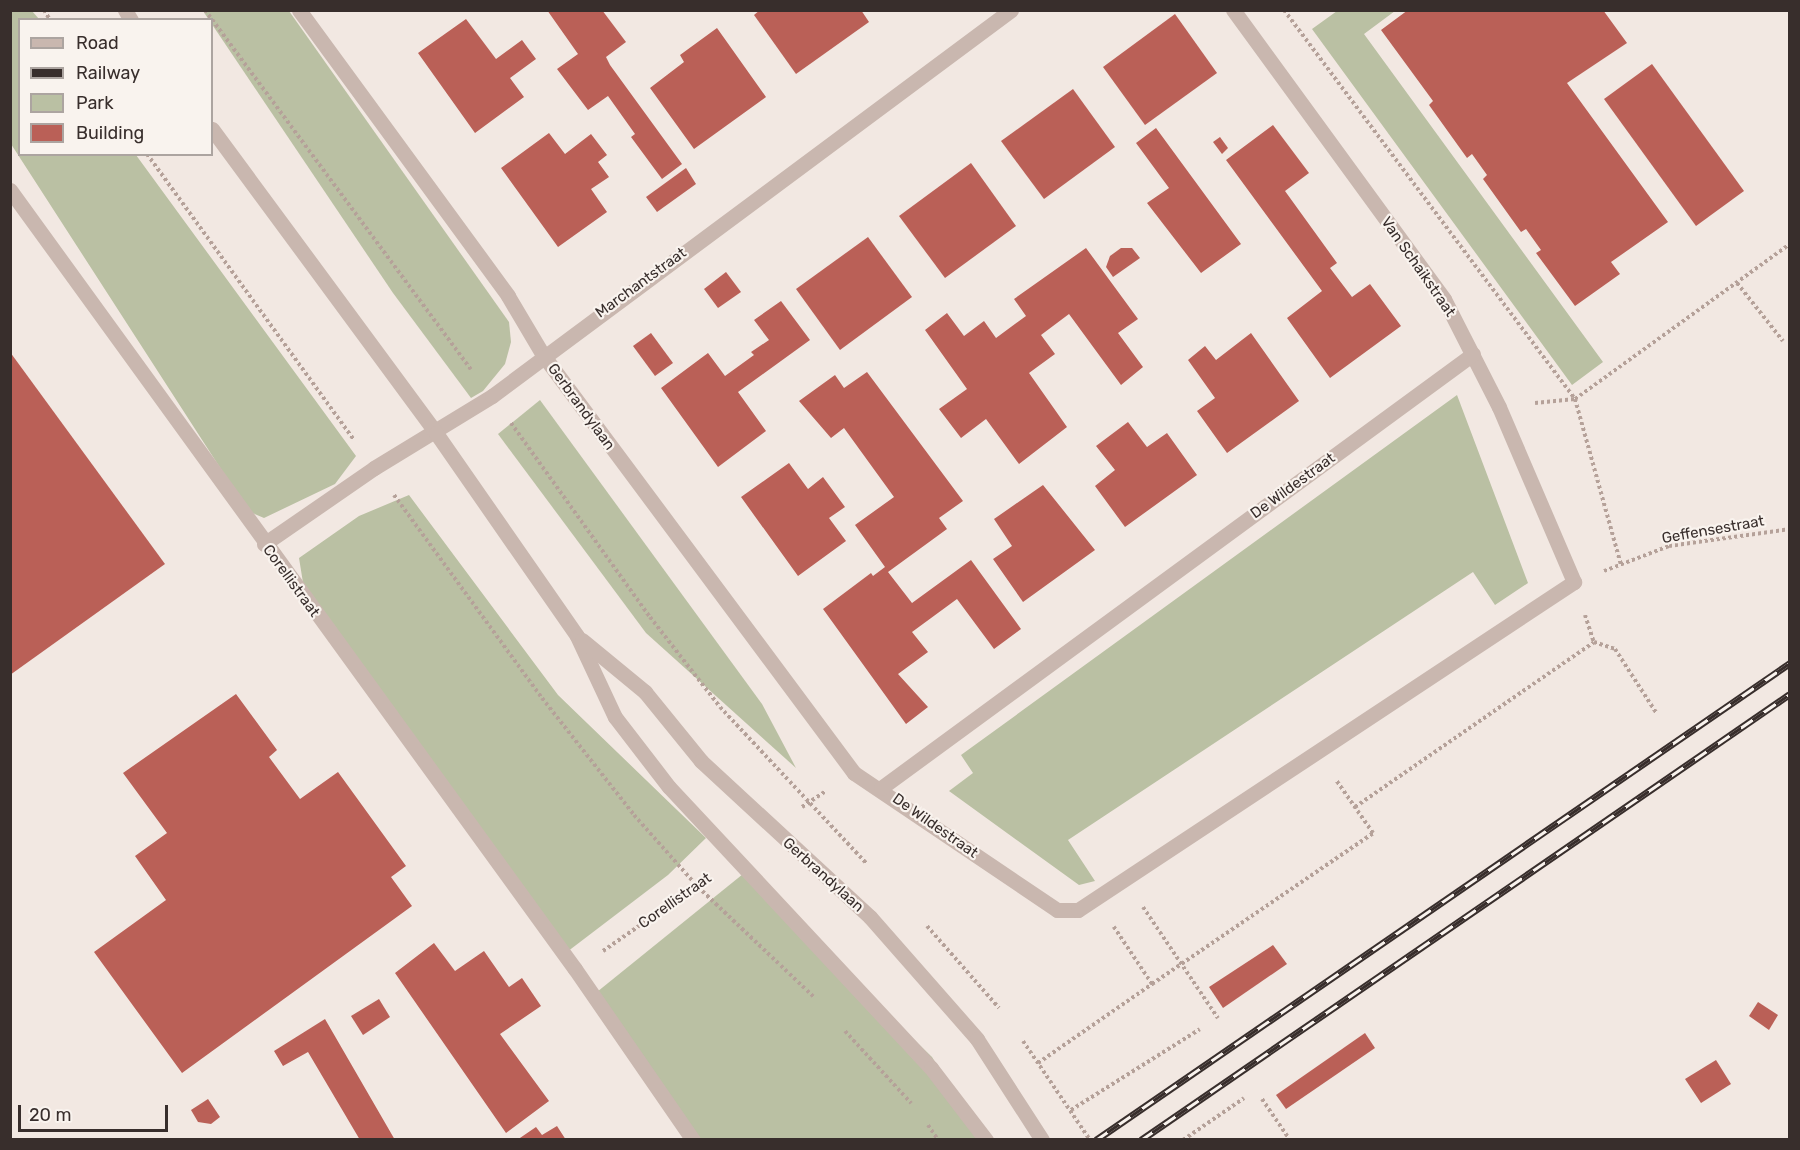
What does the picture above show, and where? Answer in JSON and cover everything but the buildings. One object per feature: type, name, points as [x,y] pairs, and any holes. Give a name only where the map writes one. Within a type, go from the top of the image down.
[{"type":"street","name":"Gerbrandylaan","points":[[299,10],[508,296],[543,355],[828,741],[854,773],[881,788]]},
{"type":"street","name":"Marchantstraat","points":[[264,544],[374,468],[436,433],[492,396],[543,355],[1011,10]]},
{"type":"street","name":"Van Schaikstraat","points":[[1233,10],[1444,299],[1499,407],[1574,582]]},
{"type":"street","name":"Gerbrandylaan","points":[[213,130],[436,433],[577,636],[615,717],[669,787],[931,1068],[986,1140]]},
{"type":"street","name":"Corellistraat","points":[[10,190],[264,544],[575,969],[693,1140]]},
{"type":"street","name":"De Wildestraat","points":[[1473,354],[881,788],[1057,910],[1078,910],[1315,749],[1574,582]]},
{"type":"street","name":"Gerbrandylaan","points":[[577,636],[645,692],[701,761],[870,917],[977,1039],[1042,1140]]},
{"type":"path","points":[[1284,10],[1575,399],[1621,565]]},
{"type":"path","points":[[148,156],[542,698],[634,815],[698,887],[817,1000]]},
{"type":"path","points":[[1499,407],[1575,399],[1790,244]]},
{"type":"path","points":[[1737,283],[1783,341]]},
{"type":"path","name":"Geffensestraat","points":[[1574,582],[1669,546],[1790,529]]},
{"type":"path","points":[[1574,582],[1594,642]]},
{"type":"path","points":[[1594,642],[1615,650],[1657,714]]},
{"type":"path","points":[[1355,807],[1594,642]]},
{"type":"path","points":[[1038,1063],[1373,833],[1315,749]]},
{"type":"path","name":"Corellistraat","points":[[575,969],[698,887],[733,856]]},
{"type":"path","points":[[1124,879],[1218,1018]]},
{"type":"path","points":[[1095,899],[1152,984]]},
{"type":"path","points":[[840,1026],[918,1110]]},
{"type":"path","points":[[1071,1110],[1200,1029]]},
{"type":"path","points":[[1182,1140],[1244,1098]]},
{"type":"path","points":[[1262,1099],[1290,1140]]},
{"type":"path","points":[[924,1120],[938,1140]]},
{"type":"green space","points":[[11,11],[32,11],[38,18],[18,18],[18,155],[11,144]]},
{"type":"green space","points":[[203,11],[289,11],[509,322],[511,342],[505,364],[483,391],[471,398],[393,293],[213,26],[213,18],[208,18]]},
{"type":"green space","points":[[1337,11],[1395,11],[1364,34],[1603,362],[1572,385],[1312,29]]},
{"type":"green space","points":[[19,156],[137,156],[356,456],[335,484],[264,518],[248,511]]},
{"type":"green space","points":[[1457,395],[1528,583],[1495,605],[1473,572],[1068,840],[1095,881],[1079,885],[949,791],[973,773],[961,755]]},
{"type":"green space","points":[[540,400],[762,704],[796,768],[646,633],[498,434]]},
{"type":"green space","points":[[409,495],[558,695],[706,838],[668,875],[563,955],[305,595],[299,558],[359,516]]},
{"type":"green space","points":[[743,874],[932,1057],[981,1139],[693,1139],[592,996]]},
{"type":"railway","points":[[1096,1140],[1790,663]]},
{"type":"railway","points":[[1141,1140],[1790,694]]}]
